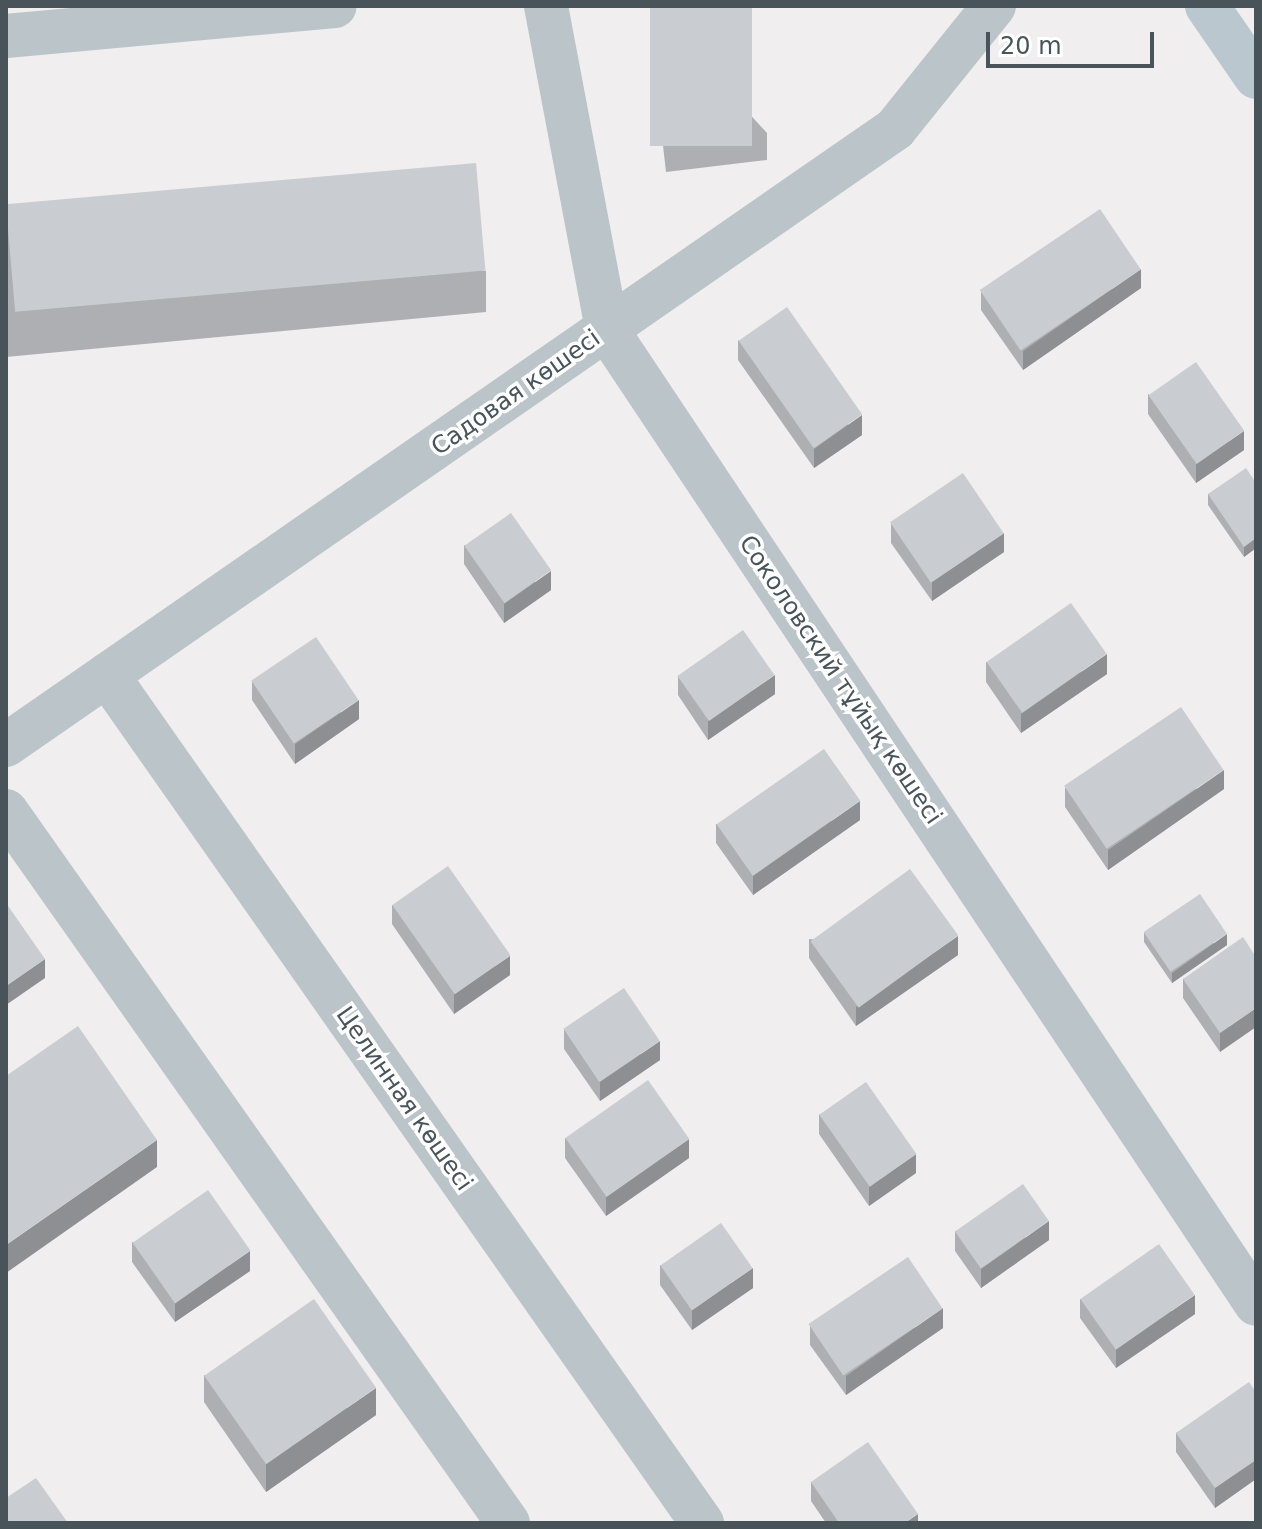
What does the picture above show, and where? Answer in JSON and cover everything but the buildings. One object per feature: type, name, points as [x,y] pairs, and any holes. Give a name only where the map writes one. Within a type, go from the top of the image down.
[{"type":"street","points":[[6,36],[335,6]]},
{"type":"street","name":"Соколовский тұйық көшесі","points":[[546,6],[607,330],[1256,1304]]},
{"type":"street","name":"Садовая көшесі","points":[[6,745],[895,129],[994,6]]},
{"type":"street","points":[[1207,6],[1256,77]]},
{"type":"street","name":"Целинная көшесі","points":[[107,675],[702,1523]]},
{"type":"street","points":[[6,811],[508,1523]]}]
